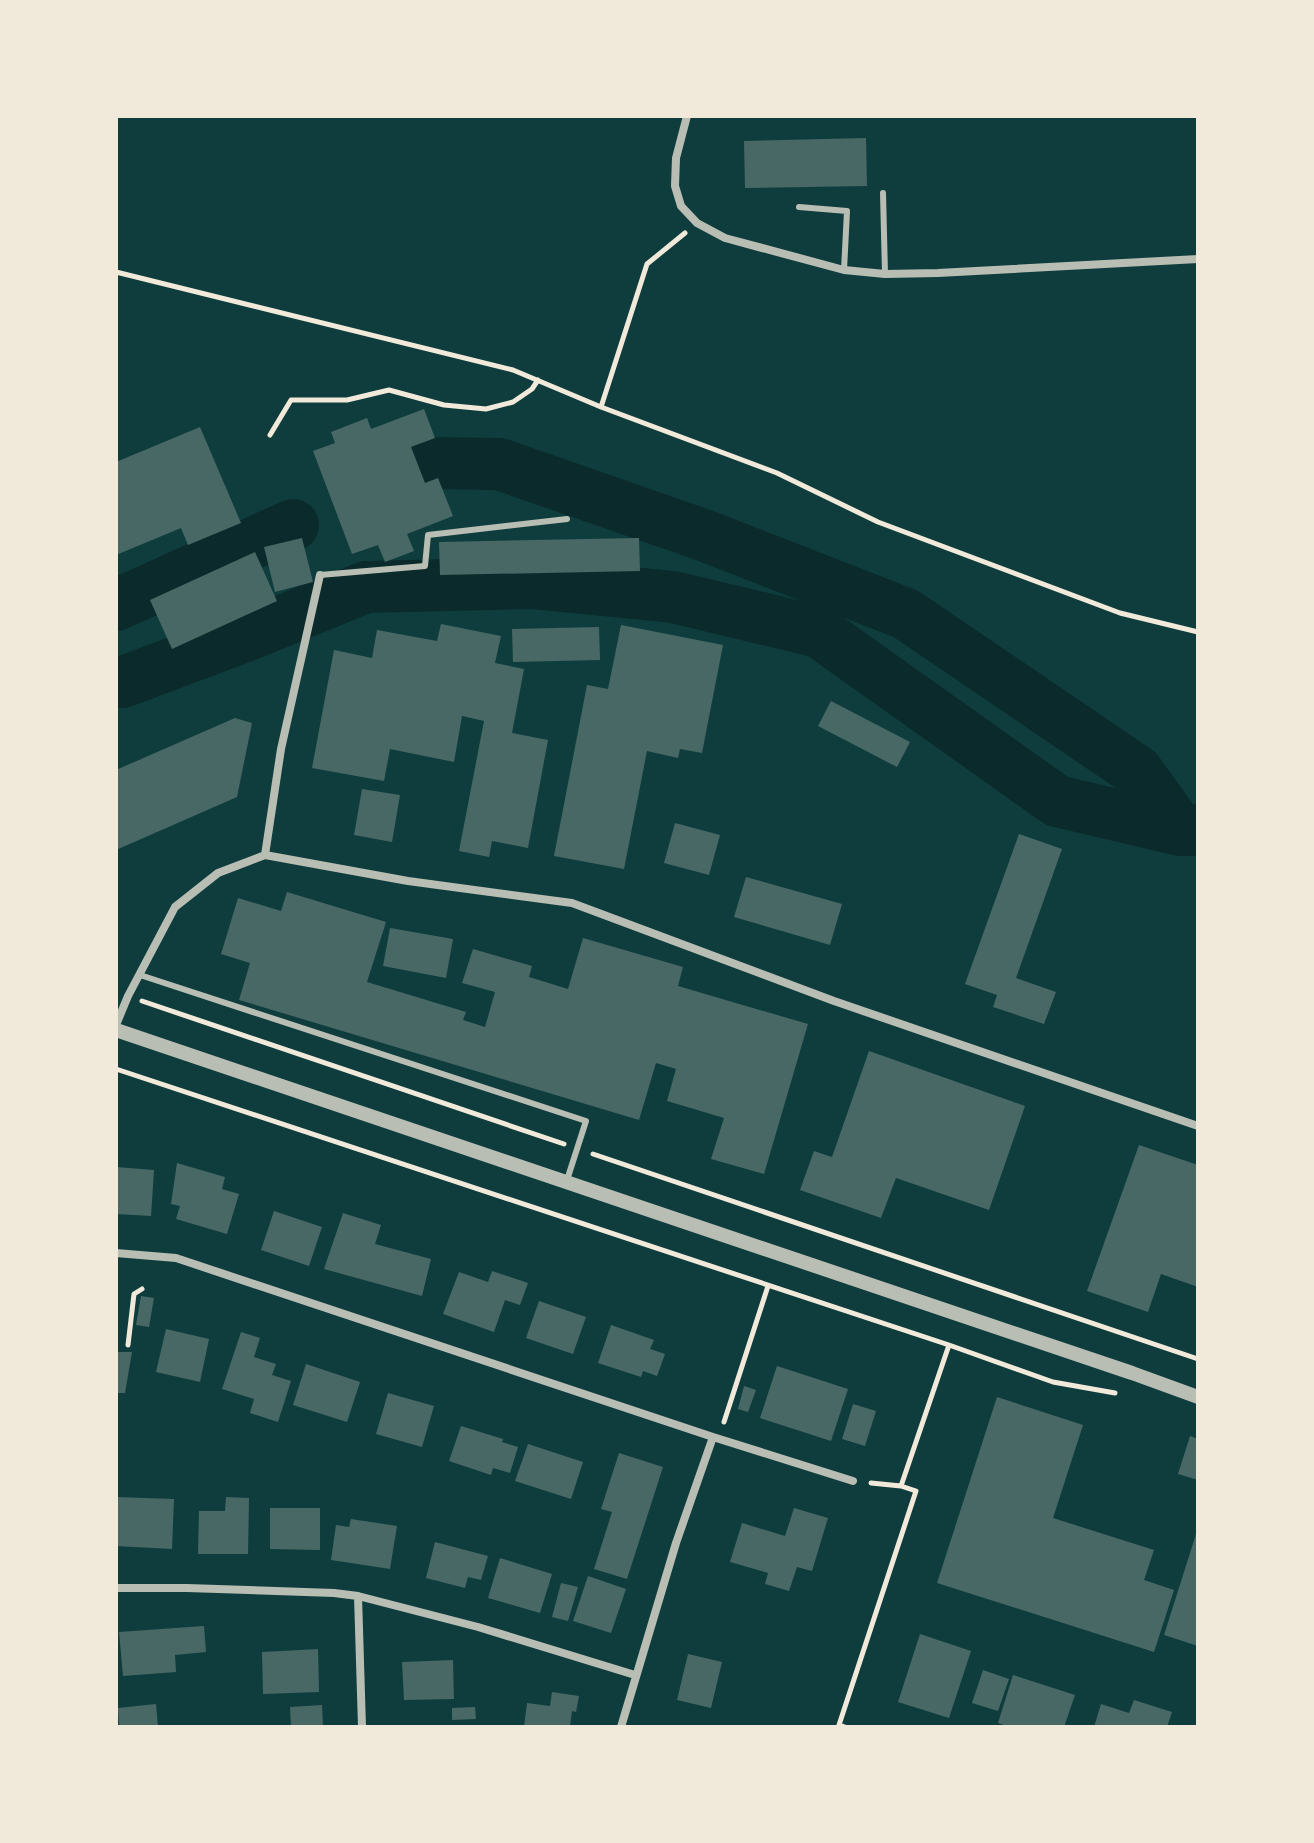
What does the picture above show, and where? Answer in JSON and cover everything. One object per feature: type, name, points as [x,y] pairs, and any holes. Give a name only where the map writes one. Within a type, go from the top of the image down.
[{"type":"street","points":[[687,116],[676,158],[675,186],[681,206],[697,223],[725,238],[844,270],[885,274],[1198,259]]},
{"type":"street","points":[[265,855],[281,749],[320,575]]},
{"type":"street","points":[[1198,1126],[834,1001],[572,903],[408,881],[265,855],[218,873],[175,907],[128,996],[116,1028],[1198,1397]]},
{"type":"street","points":[[116,1253],[176,1258],[853,1481]]},
{"type":"street","points":[[621,1727],[676,1543],[713,1437]]},
{"type":"street","points":[[116,1588],[358,1596],[478,1627],[635,1675]]},
{"type":"street","points":[[358,1596],[362,1727]]},
{"type":"lane","points":[[883,193],[885,274]]},
{"type":"lane","points":[[799,207],[847,211],[844,270]]},
{"type":"lane","points":[[320,575],[425,566],[428,535],[567,519]]},
{"type":"lane","points":[[140,975],[586,1121],[566,1181]]},
{"type":"path","points":[[601,407],[647,264],[697,223]]},
{"type":"path","points":[[116,272],[513,370],[601,407],[777,473],[878,522],[1120,613],[1198,632]]},
{"type":"path","points":[[270,435],[291,400],[347,400],[389,390],[444,405],[486,409],[513,402],[532,389],[538,380]]},
{"type":"path","points":[[128,996],[1198,1359]]},
{"type":"path","points":[[116,1069],[1053,1382],[1125,1394]]},
{"type":"path","points":[[713,1437],[724,1422],[768,1286]]},
{"type":"path","points":[[128,1345],[134,1294],[142,1289]]},
{"type":"path","points":[[901,1486],[949,1345]]},
{"type":"path","points":[[845,1727],[839,1725],[916,1491],[901,1486],[853,1481]]},
{"type":"building","points":[[866,138],[867,186],[745,188],[744,141]]},
{"type":"building","points":[[424,409],[435,438],[411,447],[425,483],[438,478],[453,516],[407,534],[414,551],[385,562],[378,545],[352,554],[313,451],[335,443],[331,432],[367,418],[371,429]]},
{"type":"building","points":[[200,427],[241,523],[188,545],[181,528],[116,555],[116,462]]},
{"type":"building","points":[[302,538],[313,582],[275,592],[264,547]]},
{"type":"building","points":[[639,538],[640,571],[440,575],[439,542]]},
{"type":"building","points":[[255,552],[277,601],[172,649],[150,600]]},
{"type":"building","points":[[441,624],[501,636],[495,663],[524,669],[512,733],[548,740],[528,848],[492,841],[489,857],[459,851],[484,721],[462,716],[454,762],[390,749],[384,781],[312,768],[334,650],[372,658],[377,630],[437,641]]},
{"type":"building","points":[[621,625],[723,645],[702,753],[680,749],[678,758],[647,751],[624,869],[554,856],[587,685],[608,689]]},
{"type":"building","points":[[599,627],[600,660],[513,662],[512,629]]},
{"type":"building","points":[[831,701],[910,742],[897,767],[818,726]]},
{"type":"building","points":[[235,718],[252,723],[237,797],[116,850],[116,770]]},
{"type":"building","points":[[362,789],[400,795],[392,842],[354,835]]},
{"type":"building","points":[[675,823],[720,835],[709,875],[664,863]]},
{"type":"building","points":[[1019,834],[1062,849],[1016,978],[1056,992],[1044,1024],[993,1007],[997,995],[965,984]]},
{"type":"building","points":[[746,877],[842,904],[830,945],[734,917]]},
{"type":"building","points":[[287,892],[386,922],[367,982],[466,1012],[463,1020],[485,1027],[495,992],[462,983],[473,949],[532,966],[529,977],[568,989],[583,938],[683,967],[678,986],[808,1024],[764,1174],[711,1159],[724,1118],[667,1101],[676,1069],[656,1063],[639,1120],[239,1000],[250,963],[221,954],[238,898],[281,911]]},
{"type":"building","points":[[390,928],[453,939],[446,978],[383,966]]},
{"type":"building","points":[[869,1051],[1025,1106],[989,1210],[896,1178],[881,1218],[800,1190],[814,1151],[832,1157]]},
{"type":"building","points":[[1139,1145],[1198,1165],[1198,1287],[1161,1274],[1148,1312],[1087,1291]]},
{"type":"building","points":[[177,1163],[225,1177],[222,1189],[239,1194],[227,1234],[176,1219],[180,1206],[171,1204]]},
{"type":"building","points":[[116,1167],[154,1170],[151,1216],[116,1214]]},
{"type":"building","points":[[274,1211],[322,1227],[309,1266],[261,1250]]},
{"type":"building","points":[[343,1213],[381,1225],[375,1244],[431,1259],[422,1296],[324,1269]]},
{"type":"building","points":[[492,1271],[528,1283],[520,1305],[505,1300],[494,1332],[443,1314],[459,1272],[488,1282]]},
{"type":"building","points":[[141,1296],[154,1298],[149,1327],[136,1325]]},
{"type":"building","points":[[539,1301],[586,1317],[573,1354],[526,1338]]},
{"type":"building","points":[[611,1325],[654,1340],[650,1349],[665,1354],[657,1376],[643,1371],[641,1377],[598,1363]]},
{"type":"building","points":[[166,1329],[209,1339],[200,1382],[156,1372]]},
{"type":"building","points":[[241,1332],[260,1338],[254,1357],[276,1364],[272,1375],[291,1381],[278,1422],[250,1413],[254,1399],[222,1389]]},
{"type":"building","points":[[116,1352],[132,1352],[125,1393],[116,1393]]},
{"type":"building","points":[[306,1364],[360,1382],[347,1422],[293,1405]]},
{"type":"building","points":[[777,1366],[848,1389],[831,1441],[760,1418]]},
{"type":"building","points":[[744,1386],[756,1390],[748,1412],[738,1409]]},
{"type":"building","points":[[388,1393],[434,1406],[422,1447],[376,1434]]},
{"type":"building","points":[[997,1397],[1083,1425],[1053,1518],[1154,1550],[1144,1580],[1174,1590],[1154,1652],[937,1583]]},
{"type":"building","points":[[853,1404],[876,1411],[865,1446],[842,1439]]},
{"type":"building","points":[[461,1426],[518,1447],[510,1473],[493,1468],[491,1475],[449,1461]]},
{"type":"building","points":[[1190,1436],[1198,1439],[1198,1480],[1178,1474]]},
{"type":"building","points":[[528,1444],[583,1462],[571,1499],[515,1481]]},
{"type":"building","points":[[619,1453],[663,1467],[627,1579],[594,1569],[612,1512],[601,1509]]},
{"type":"building","points":[[116,1497],[174,1499],[172,1549],[116,1546]]},
{"type":"building","points":[[226,1497],[249,1498],[248,1554],[198,1554],[199,1511],[225,1511]]},
{"type":"building","points":[[270,1508],[320,1508],[320,1550],[270,1549]]},
{"type":"building","points":[[794,1508],[828,1518],[812,1571],[797,1567],[789,1591],[765,1584],[768,1573],[730,1562],[742,1523],[785,1536]]},
{"type":"building","points":[[351,1519],[397,1526],[390,1569],[331,1560],[336,1525],[349,1527]]},
{"type":"building","points":[[1198,1531],[1198,1646],[1164,1635]]},
{"type":"building","points":[[435,1542],[488,1556],[481,1580],[468,1577],[465,1588],[426,1578]]},
{"type":"building","points":[[500,1558],[552,1574],[540,1613],[488,1598]]},
{"type":"building","points":[[588,1576],[626,1589],[611,1633],[573,1621]]},
{"type":"building","points":[[561,1583],[578,1587],[568,1621],[552,1617]]},
{"type":"building","points":[[204,1626],[206,1652],[175,1655],[176,1672],[123,1676],[119,1632]]},
{"type":"building","points":[[920,1634],[971,1651],[949,1718],[898,1702]]},
{"type":"building","points":[[318,1649],[319,1692],[263,1694],[262,1652]]},
{"type":"building","points":[[688,1654],[722,1662],[711,1708],[677,1700]]},
{"type":"building","points":[[453,1660],[454,1699],[404,1700],[402,1662]]},
{"type":"building","points":[[983,1670],[1009,1679],[998,1711],[972,1703]]},
{"type":"building","points":[[1013,1675],[1075,1695],[1064,1727],[1009,1727],[998,1723]]},
{"type":"building","points":[[552,1692],[579,1696],[576,1712],[572,1711],[570,1727],[524,1727],[527,1703],[550,1706]]},
{"type":"building","points":[[1134,1700],[1172,1712],[1167,1727],[1094,1727],[1101,1704],[1129,1713]]},
{"type":"building","points":[[156,1704],[158,1727],[119,1727],[118,1708]]},
{"type":"building","points":[[322,1705],[323,1727],[291,1727],[290,1707]]},
{"type":"building","points":[[475,1707],[476,1719],[452,1720],[452,1708]]},
{"type":"waterway","points":[[427,463],[499,464],[706,536],[906,614],[1137,771],[1180,830]]},
{"type":"waterway","points":[[116,605],[293,525]]},
{"type":"waterway","points":[[116,682],[253,633],[366,587],[531,583],[673,597],[819,632],[1057,801],[1180,830],[1198,830]]}]
